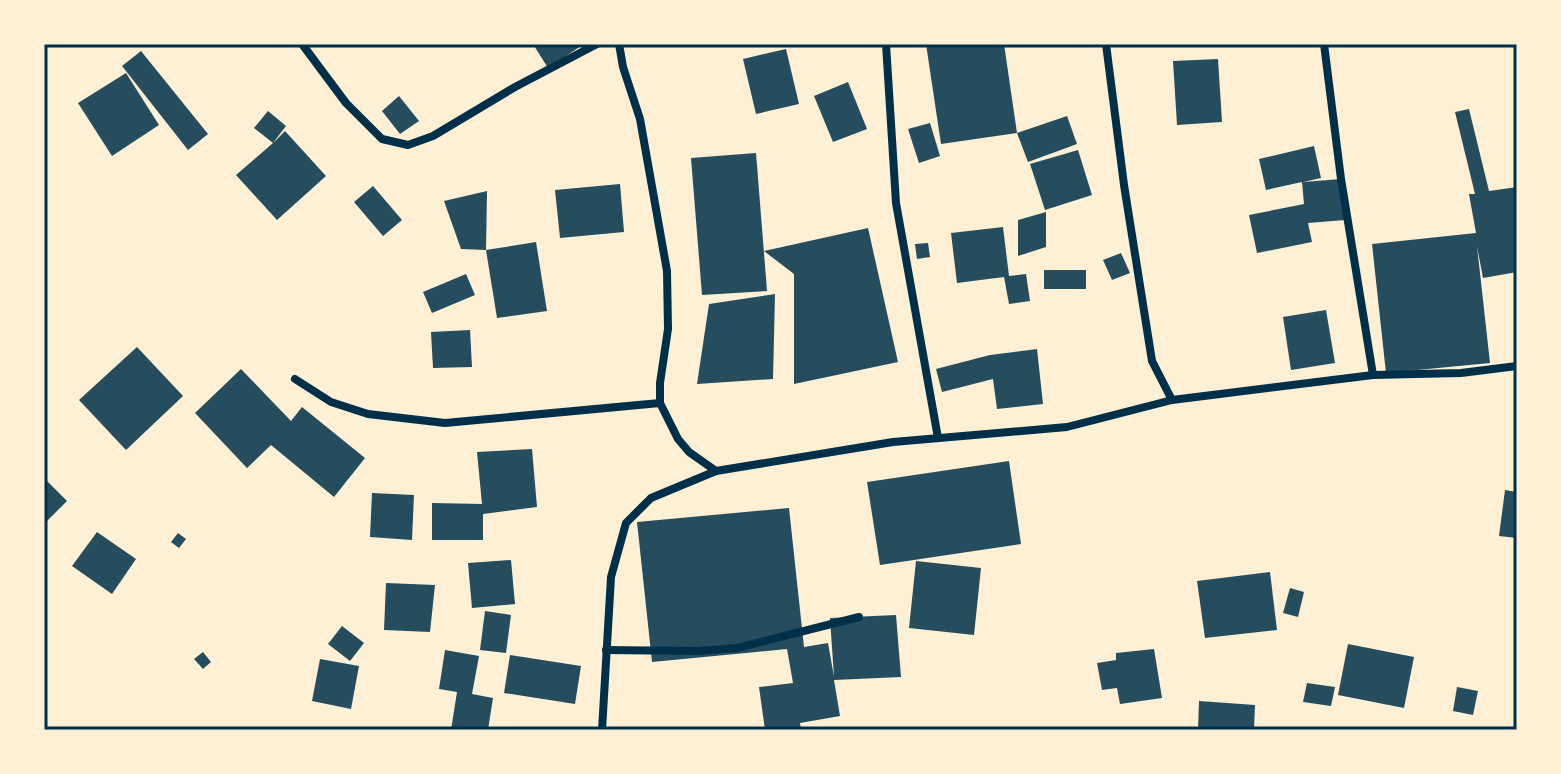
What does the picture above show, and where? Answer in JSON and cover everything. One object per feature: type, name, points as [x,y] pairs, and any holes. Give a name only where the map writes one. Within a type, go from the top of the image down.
[{"type":"street","points":[[302,44],[346,103],[382,139],[408,145],[433,136],[515,87],[597,44]]},
{"type":"street","points":[[619,44],[640,119],[667,271],[668,329],[660,403],[678,439],[689,452],[716,471]]},
{"type":"street","points":[[886,44],[896,203],[938,438]]},
{"type":"street","points":[[1106,44],[1124,185],[1152,361],[1172,400]]},
{"type":"street","points":[[1324,44],[1341,179],[1373,375]]},
{"type":"street","points":[[602,730],[611,577],[626,523],[651,498],[716,471],[893,442],[1067,427],[1172,400],[1373,375],[1461,373],[1517,366]]},
{"type":"street","points":[[295,379],[331,402],[368,414],[445,423],[660,403]]},
{"type":"street","points":[[606,650],[737,648],[859,617]]},
{"type":"building","points":[[533,44],[584,44],[548,68]]},
{"type":"building","points":[[926,44],[1004,44],[1017,133],[941,144]]},
{"type":"building","points":[[786,49],[799,104],[756,114],[743,59]]},
{"type":"building","points":[[141,51],[208,134],[188,150],[122,66]]},
{"type":"building","points":[[1218,59],[1222,122],[1177,125],[1173,61]]},
{"type":"building","points":[[126,73],[159,125],[112,156],[78,103]]},
{"type":"building","points":[[848,82],[867,129],[833,142],[814,96]]},
{"type":"building","points":[[399,96],[419,121],[400,134],[382,111]]},
{"type":"building","points":[[1469,109],[1489,191],[1517,187],[1517,272],[1483,278],[1477,246],[1490,363],[1386,373],[1372,244],[1476,233],[1469,194],[1475,194],[1455,112]]},
{"type":"building","points":[[268,111],[286,126],[273,143],[254,128]]},
{"type":"building","points":[[1067,116],[1077,144],[1028,162],[1017,133]]},
{"type":"building","points":[[930,123],[940,156],[919,163],[908,129]]},
{"type":"building","points":[[285,131],[326,176],[277,220],[236,175]]},
{"type":"building","points":[[1314,146],[1321,178],[1303,182],[1341,179],[1345,220],[1308,223],[1312,242],[1257,253],[1249,215],[1304,204],[1302,182],[1266,190],[1259,159]]},
{"type":"building","points":[[1078,150],[1092,195],[1045,210],[1030,164]]},
{"type":"building","points":[[756,153],[767,291],[702,295],[691,158]]},
{"type":"building","points":[[620,184],[624,232],[560,238],[555,190]]},
{"type":"building","points":[[373,186],[402,220],[383,236],[354,202]]},
{"type":"building","points":[[487,191],[486,250],[461,249],[444,201]]},
{"type":"building","points":[[1046,212],[1046,247],[1018,256],[1018,220]]},
{"type":"building","points":[[1003,227],[1009,276],[1026,274],[1030,301],[1009,304],[1004,277],[957,283],[951,233]]},
{"type":"building","points":[[868,228],[898,362],[794,384],[794,274],[764,251]]},
{"type":"building","points":[[536,242],[547,311],[497,318],[486,250]]},
{"type":"building","points":[[928,243],[930,257],[917,259],[915,244]]},
{"type":"building","points":[[1121,253],[1130,273],[1112,280],[1103,260]]},
{"type":"building","points":[[1044,270],[1086,270],[1086,289],[1044,289]]},
{"type":"building","points":[[466,274],[475,295],[432,313],[423,292]]},
{"type":"building","points":[[775,294],[773,379],[697,384],[709,304]]},
{"type":"building","points":[[1326,310],[1335,363],[1291,370],[1283,317]]},
{"type":"building","points":[[470,330],[472,367],[433,368],[431,332]]},
{"type":"building","points":[[137,347],[183,396],[126,450],[79,400]]},
{"type":"building","points":[[1037,349],[1043,404],[997,409],[993,379],[942,392],[936,369],[990,355]]},
{"type":"building","points":[[241,369],[291,421],[302,407],[365,458],[334,497],[271,445],[247,468],[195,413]]},
{"type":"building","points":[[532,449],[537,507],[483,514],[483,540],[432,540],[432,503],[482,504],[477,452]]},
{"type":"building","points":[[1009,461],[1021,544],[880,565],[867,482]]},
{"type":"building","points":[[44,478],[67,501],[44,524]]},
{"type":"building","points":[[1505,490],[1517,492],[1517,538],[1499,536]]},
{"type":"building","points":[[372,493],[414,495],[412,540],[370,537]]},
{"type":"building","points":[[789,508],[804,647],[828,643],[834,677],[830,618],[896,615],[901,677],[834,680],[840,716],[800,723],[801,730],[765,730],[759,687],[793,683],[787,649],[652,662],[637,522]]},
{"type":"building","points":[[97,532],[136,559],[112,594],[72,566]]},
{"type":"building","points":[[178,533],[186,539],[179,548],[171,542]]},
{"type":"building","points":[[511,560],[515,604],[472,608],[468,563]]},
{"type":"building","points":[[916,561],[981,568],[974,635],[909,628]]},
{"type":"building","points":[[1270,572],[1277,630],[1205,638],[1197,581]]},
{"type":"building","points":[[386,583],[435,585],[430,632],[384,630]]},
{"type":"building","points":[[1290,588],[1304,592],[1298,617],[1283,613]]},
{"type":"building","points":[[485,611],[511,615],[506,653],[480,650]]},
{"type":"building","points":[[342,626],[364,643],[350,661],[328,644]]},
{"type":"building","points":[[1348,644],[1414,657],[1404,708],[1338,695]]},
{"type":"building","points":[[1154,649],[1162,698],[1120,704],[1117,688],[1102,690],[1097,663],[1116,660],[1116,653]]},
{"type":"building","points":[[445,650],[479,656],[472,694],[493,698],[488,730],[451,730],[457,692],[439,689]]},
{"type":"building","points":[[203,652],[211,662],[203,669],[194,659]]},
{"type":"building","points":[[510,655],[581,666],[575,704],[504,693]]},
{"type":"building","points":[[320,659],[359,666],[351,709],[312,701]]},
{"type":"building","points":[[1307,683],[1335,687],[1331,706],[1303,702]]},
{"type":"building","points":[[1457,687],[1478,691],[1473,715],[1453,711]]},
{"type":"building","points":[[1199,701],[1255,705],[1254,730],[1198,730]]}]
